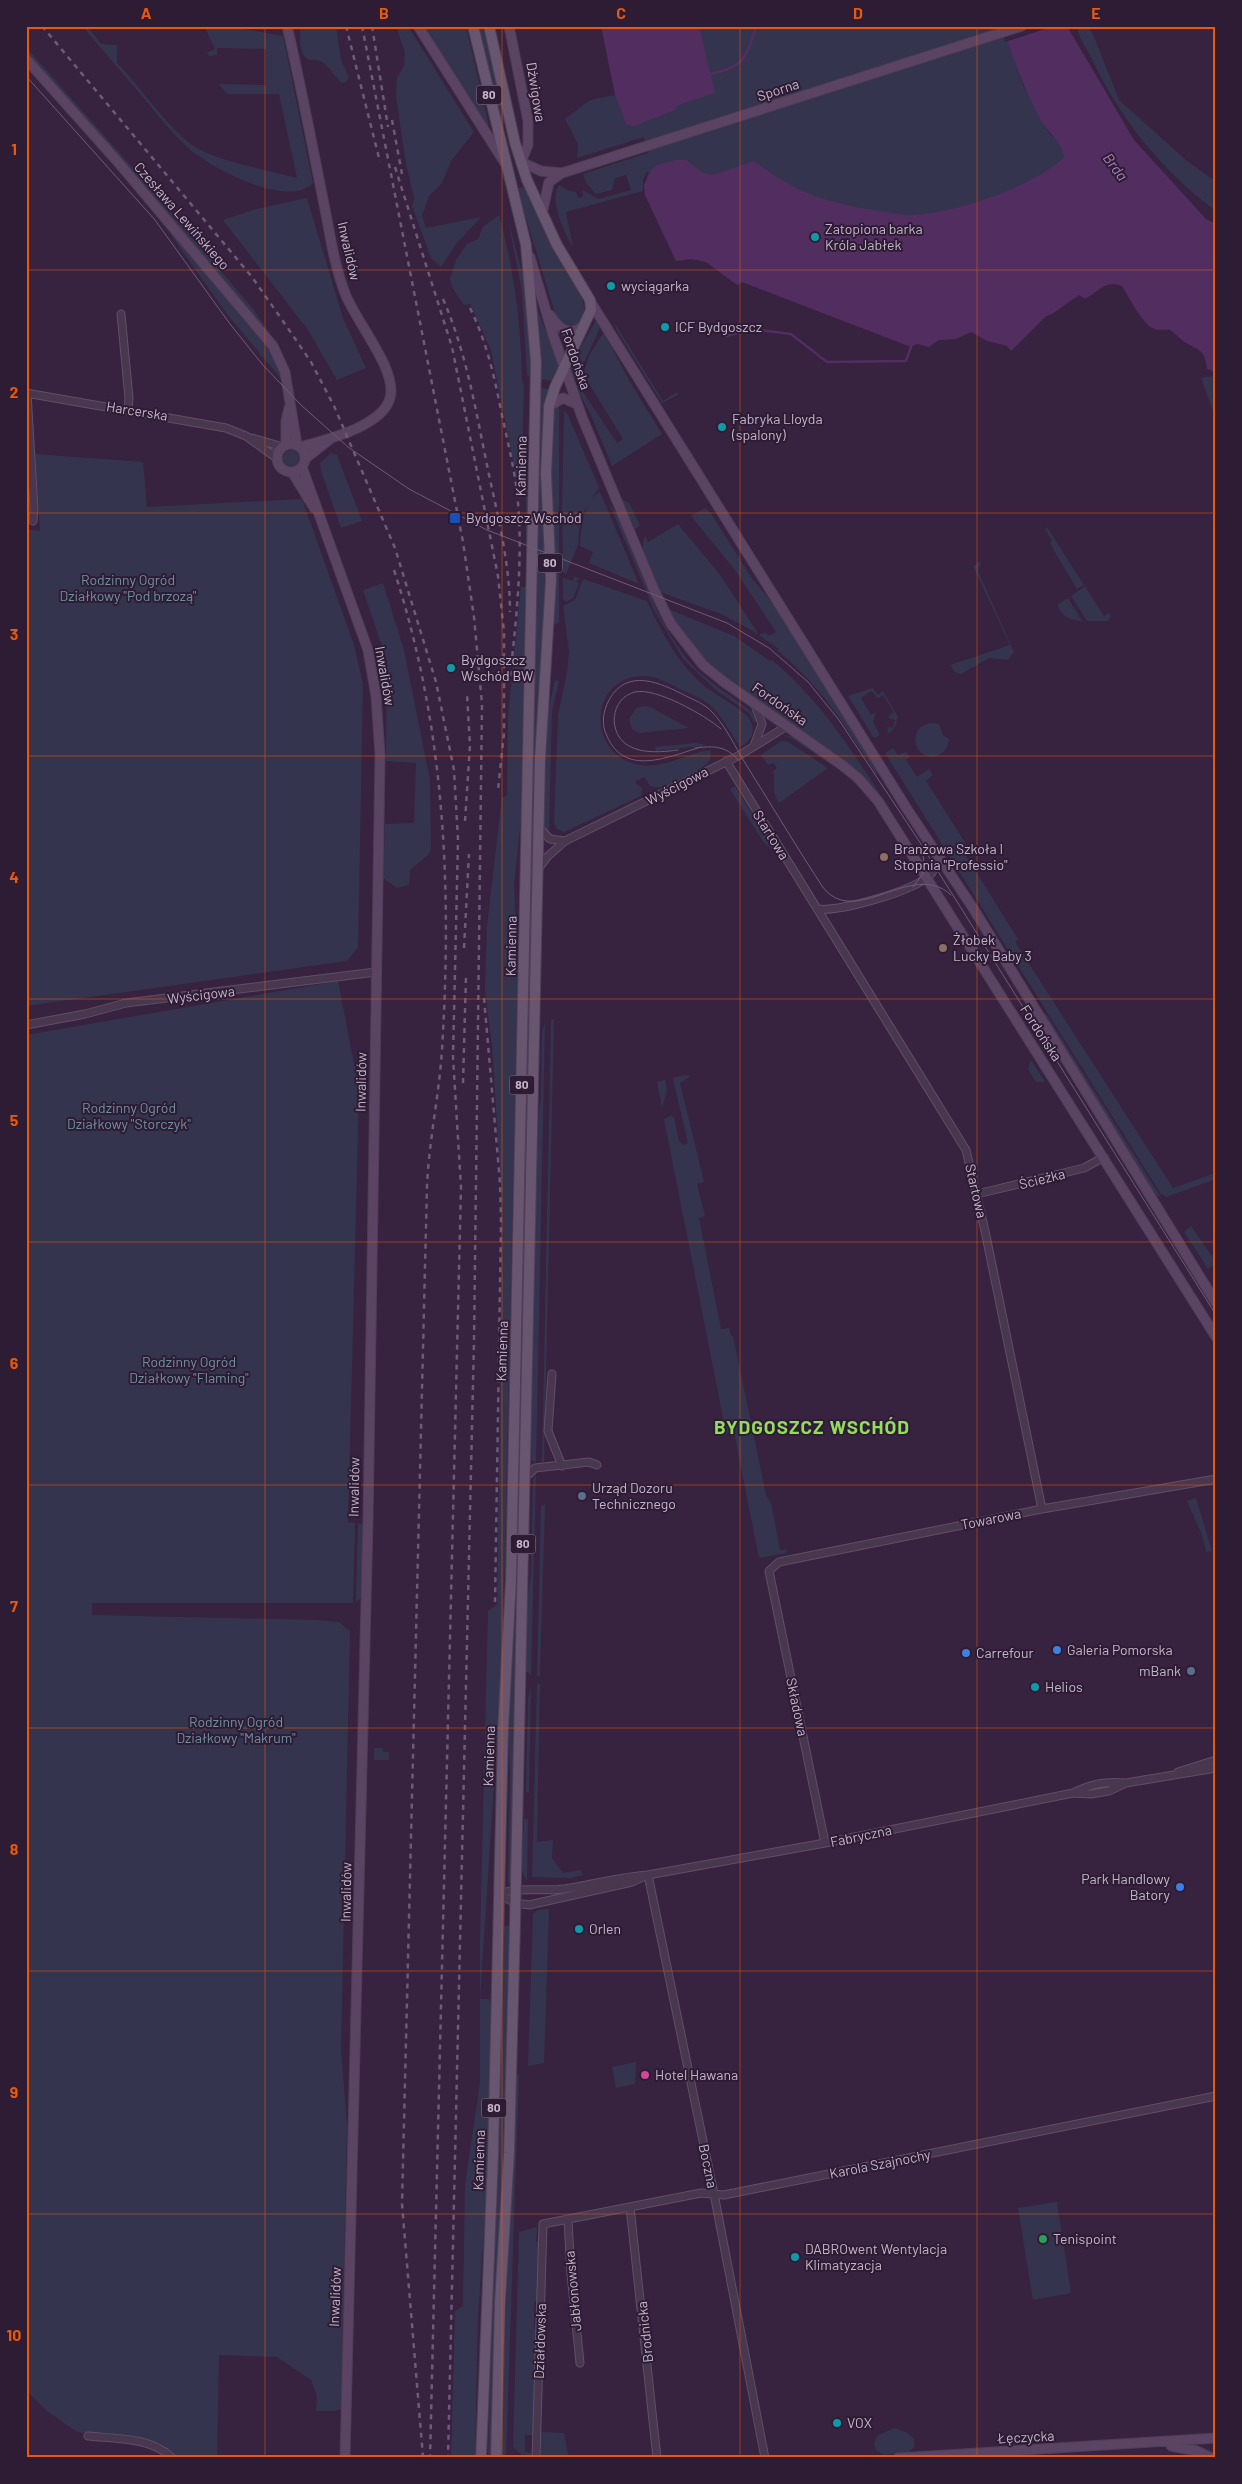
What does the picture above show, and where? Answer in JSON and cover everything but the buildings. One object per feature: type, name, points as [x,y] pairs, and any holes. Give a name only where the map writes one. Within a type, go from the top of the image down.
[{"type":"main road","name":"Fordońska","points":[[473,26],[526,245]]},
{"type":"main road","name":"Fordońska","points":[[488,26],[521,162],[542,214],[562,254],[590,300]]},
{"type":"main road","name":"Kamienna","points":[[481,2458],[493,2156],[499,1894],[518,1294],[534,512],[536,362],[526,245]]},
{"type":"main road","name":"Kamienna","points":[[497,2456],[500,2302],[509,2154],[538,827],[542,709],[551,580],[546,474],[549,406],[563,367],[590,315],[590,300]]},
{"type":"street","name":"Inwalidów","points":[[287,26],[344,292],[388,371],[391,382],[390,400],[383,411],[330,440],[304,463],[368,650],[376,696],[380,755],[367,1540],[345,2458]]},
{"type":"street","points":[[418,26],[505,163]]},
{"type":"street","name":"Dźwigowa","points":[[509,26],[528,121],[528,145],[521,162]]},
{"type":"street","name":"Sporna","points":[[521,162],[542,171],[562,173],[1022,26]]},
{"type":"street","name":"Czesława Lewińskiego","points":[[26,59],[268,338],[281,361],[298,446]]},
{"type":"street","points":[[542,214],[548,185],[562,173]]},
{"type":"street","name":"Fordońska","points":[[526,245],[563,367],[577,404],[608,483],[671,624],[703,664],[842,765],[870,791],[1104,1157],[1216,1337]]},
{"type":"street","name":"Fordońska","points":[[590,300],[735,536],[1073,1069],[1106,1126],[1216,1303]]},
{"type":"street","points":[[545,306],[560,328],[567,332],[576,330],[587,321]]},
{"type":"street","points":[[121,314],[129,398],[128,410]]},
{"type":"street","points":[[27,393],[34,509],[33,521]]},
{"type":"street","name":"Harcerska","points":[[27,393],[212,425],[284,446]]},
{"type":"street","points":[[549,406],[563,398],[577,404]]},
{"type":"street","name":"Czesława Lewińskiego","points":[[284,446],[289,405]]},
{"type":"street","name":"Harcerska","points":[[246,436],[278,459]]},
{"type":"street","name":"Inwalidów","points":[[298,446],[330,440]]},
{"type":"street","points":[[284,446],[298,446],[304,463],[292,472],[281,468],[278,459],[284,446]]},
{"type":"street","name":"Inwalidów","points":[[292,472],[324,525]]},
{"type":"street","points":[[752,701],[760,713],[762,724],[754,746]]},
{"type":"street","name":"Wyścigowa","points":[[537,871],[546,857],[565,841],[726,762],[787,726]]},
{"type":"street","name":"Startowa","points":[[726,762],[966,1150],[977,1194],[1042,1509]]},
{"type":"street","points":[[538,827],[550,839],[565,841]]},
{"type":"street","points":[[817,909],[828,910],[851,905],[905,889],[927,878],[934,870],[938,856]]},
{"type":"street","name":"Wyścigowa","points":[[26,1025],[85,1014],[126,1003],[376,972]]},
{"type":"street","name":"Ścieżka","points":[[977,1194],[1084,1168],[1104,1157]]},
{"type":"street","points":[[552,1374],[548,1431],[562,1466]]},
{"type":"street","points":[[525,1460],[535,1468]]},
{"type":"street","points":[[525,1478],[535,1468],[589,1462],[598,1465]]},
{"type":"street","name":"Towarowa","points":[[769,1571],[780,1562],[1042,1509],[1216,1479]]},
{"type":"street","name":"Składowa","points":[[769,1571],[825,1843]]},
{"type":"street","name":"Fabryczna","points":[[1171,1775],[1216,1760]]},
{"type":"street","name":"Fabryczna","points":[[499,1894],[515,1888],[563,1889],[631,1876],[648,1875],[825,1843],[1073,1793],[1091,1794],[1109,1791],[1126,1783],[1216,1768]]},
{"type":"street","name":"Fabryczna","points":[[515,1903],[529,1905],[632,1882],[648,1875]]},
{"type":"street","name":"Boczna","points":[[648,1875],[714,2194],[765,2458]]},
{"type":"street","points":[[499,1894],[515,1903]]},
{"type":"street","name":"Karola Szajnochy","points":[[543,2224],[701,2193],[724,2195],[1216,2096]]},
{"type":"street","name":"Brodnicka","points":[[630,2207],[657,2458]]},
{"type":"street","name":"Jabłonowska","points":[[568,2220],[570,2274],[580,2363]]},
{"type":"street","name":"Działdowska","points":[[536,2458],[543,2224]]},
{"type":"street","points":[[88,2436],[153,2445],[164,2449],[172,2458]]},
{"type":"street","name":"Łęczycka","points":[[898,2458],[1156,2444],[1216,2438]]},
{"type":"street","name":"Łęczycka","points":[[1156,2444],[1197,2451],[1212,2458]]},
{"type":"green space","points":[[82,26],[87,26],[101,44],[117,45],[117,63],[175,130],[195,147],[230,161],[297,178],[279,94],[227,94],[219,84],[266,85],[266,49],[217,48],[217,55],[209,56],[207,53],[215,49],[204,26],[228,26],[283,36],[313,183],[301,190],[285,191],[267,188],[248,182],[210,164],[185,145],[170,130]]},
{"type":"green space","points":[[299,26],[336,26],[341,60],[349,77],[346,82],[342,83],[324,63],[309,60],[305,57],[301,49]]},
{"type":"green space","points":[[396,26],[408,26],[474,132],[451,161],[442,183],[429,196],[422,216],[426,228],[481,217],[456,244],[441,267],[431,258],[412,206],[414,198],[406,164],[396,96],[397,78],[404,66],[405,52]]},
{"type":"green space","points":[[425,26],[466,26],[489,126],[486,127]]},
{"type":"green space","points":[[478,26],[484,26],[504,116],[504,128],[501,122]]},
{"type":"green space","points":[[684,26],[1002,26],[1023,85],[1049,133],[1062,146],[1064,157],[1072,170],[933,234],[703,174],[698,170],[651,190],[648,203],[644,185],[649,172],[647,172],[643,179],[643,191],[566,212],[573,247],[556,208],[556,191],[559,185],[569,191],[576,192],[578,198],[583,197],[583,190],[598,199],[631,190],[626,175],[615,178],[612,190],[596,194],[586,183],[583,174],[648,153],[644,137],[577,158],[578,144],[565,119],[590,100],[615,95],[619,103]]},
{"type":"green space","points":[[1077,26],[1088,26],[1093,34],[1119,100],[1186,160],[1216,182],[1216,211],[1177,178],[1144,142],[1102,80]]},
{"type":"green space","points":[[26,47],[169,209],[253,309],[272,336],[26,53]]},
{"type":"green space","points":[[525,186],[549,239],[583,300],[583,319],[572,327],[568,328],[558,321],[555,313],[517,189]]},
{"type":"green space","points":[[307,198],[343,318],[366,368],[337,380],[308,330],[223,220],[256,209]]},
{"type":"green space","points":[[499,215],[516,297],[524,386],[521,500],[491,350],[470,304],[464,305],[453,289],[450,279],[456,260],[467,244],[478,239],[483,227]]},
{"type":"green space","points":[[508,219],[524,280],[532,379],[527,375],[522,292]]},
{"type":"green space","points":[[173,233],[266,344],[279,367],[282,380],[227,314],[171,235]]},
{"type":"green space","points":[[537,307],[559,367],[552,381],[540,379]]},
{"type":"green space","points":[[596,320],[600,328],[574,380],[569,368]]},
{"type":"green space","points":[[614,322],[663,401],[677,392],[678,395],[662,403],[617,331]]},
{"type":"green space","points":[[604,332],[630,382],[662,434],[612,466],[591,415],[575,385],[579,386],[617,443],[623,439],[583,374],[590,354]]},
{"type":"green space","points":[[1216,377],[1216,419],[1201,378]]},
{"type":"green space","points":[[540,388],[549,389],[544,410],[542,441],[546,573],[535,765],[511,1886],[508,1881],[510,1778],[508,1713]]},
{"type":"green space","points":[[559,403],[559,623],[554,624],[555,549],[551,474],[553,410]]},
{"type":"green space","points":[[566,411],[599,487],[580,518],[578,545],[566,574],[563,573],[562,508],[564,413]]},
{"type":"green space","points":[[288,450],[294,450],[299,455],[297,464],[288,466],[283,461],[283,455]]},
{"type":"green space","points":[[331,453],[337,455],[362,521],[341,528],[321,471],[320,463]]},
{"type":"green space","name":"Rodzinny Ogród Działkowy \"Pod brzozą\"","points":[[35,454],[143,462],[147,507],[302,499],[354,645],[363,684],[358,947],[347,961],[26,1006],[26,529],[40,531]]},
{"type":"green space","points":[[526,463],[529,479],[521,819],[514,884],[518,961],[503,1645],[480,1999],[488,1611],[497,1604],[503,1217],[492,1045],[485,990],[487,926],[502,797],[507,796],[508,716],[521,587],[526,587]]},
{"type":"green space","points":[[600,492],[639,584],[589,563],[593,552],[580,546],[582,524],[586,509],[594,496]]},
{"type":"green space","points":[[622,499],[630,504],[640,526],[635,529]]},
{"type":"green space","points":[[609,503],[617,514],[650,595],[670,634],[682,652],[695,668],[753,713],[757,721],[754,722],[749,713],[717,691],[683,659],[654,610]]},
{"type":"green space","points":[[705,508],[710,512],[751,577],[774,605],[878,773],[876,774],[832,708],[808,679],[778,651],[779,649],[753,631],[721,614],[660,592],[644,557],[643,542],[645,536],[648,542],[678,524],[721,576],[759,635],[766,633],[769,636],[776,632],[735,570],[691,516]]},
{"type":"green space","points":[[1047,527],[1084,585],[1077,589],[1053,549],[1050,542],[1052,541],[1045,529]]},
{"type":"green space","points":[[981,561],[978,571],[1014,652],[1008,660],[989,658],[961,674],[955,672],[950,665],[1010,645],[973,566]]},
{"type":"green space","points":[[574,576],[581,579],[577,580],[579,583],[573,598],[566,602],[563,599],[563,578],[573,581]]},
{"type":"green space","points":[[583,579],[647,601],[665,637],[688,670],[707,688],[747,716],[752,725],[753,733],[749,740],[740,747],[718,713],[702,700],[655,678],[646,676],[627,679],[613,687],[604,700],[601,716],[602,732],[609,746],[622,758],[640,765],[658,765],[711,750],[710,760],[691,775],[665,786],[650,786],[644,777],[635,782],[642,788],[641,796],[564,832],[557,829],[554,823],[558,715],[567,673],[569,652],[563,606],[575,600]]},
{"type":"green space","points":[[383,583],[404,650],[430,780],[431,849],[428,855],[410,870],[409,885],[397,888],[383,878],[385,824],[414,823],[416,763],[386,761],[387,661],[363,590]]},
{"type":"green space","points":[[1085,586],[1104,616],[1109,613],[1111,616],[1108,621],[1087,621],[1071,596]]},
{"type":"green space","points":[[1068,598],[1082,621],[1067,617],[1057,605]]},
{"type":"green space","points":[[668,609],[734,636],[770,661],[772,660],[818,706],[844,740],[880,794],[826,749],[733,685],[706,662],[684,637]]},
{"type":"green space","points":[[555,680],[559,681],[552,711],[549,833],[545,829],[543,815],[546,721]]},
{"type":"green space","points":[[873,688],[878,695],[883,691],[898,717],[895,727],[889,734],[887,727],[893,728],[895,720],[889,718],[889,716],[894,712],[883,695],[878,698],[871,691],[861,698],[871,715],[876,712],[873,722],[880,735],[874,738],[848,696]]},
{"type":"green space","points":[[645,706],[689,728],[639,733],[632,729],[629,719],[636,708]]},
{"type":"green space","points":[[939,724],[943,735],[949,739],[943,752],[930,757],[918,749],[916,736],[919,729],[925,725]]},
{"type":"green space","points":[[782,735],[794,737],[851,778],[793,739]]},
{"type":"green space","points":[[781,741],[788,742],[828,768],[779,803],[774,790],[773,771],[777,768],[773,763],[768,765],[761,755]]},
{"type":"green space","points":[[696,743],[707,745],[656,751],[655,747]]},
{"type":"green space","points":[[893,748],[898,755],[906,752],[910,757],[906,760],[917,777],[929,769],[933,775],[926,781],[966,844],[961,848],[1018,939],[1015,942],[1173,1188],[1216,1173],[1216,1179],[1166,1197],[1161,1194],[885,753]]},
{"type":"green space","points":[[735,786],[775,851],[764,843],[730,789]]},
{"type":"green space","points":[[338,981],[359,1089],[348,1522],[355,1523],[353,1603],[92,1603],[92,1615],[316,1620],[339,1622],[350,1631],[341,2049],[347,2124],[341,2409],[335,2411],[316,2411],[317,2396],[311,2380],[277,2357],[219,2355],[217,2458],[178,2458],[160,2443],[77,2432],[47,2411],[26,2390],[26,1035]]},
{"type":"green space","points":[[1045,1012],[1162,1199],[1153,1192],[1044,1016]]},
{"type":"green space","points":[[554,1019],[544,1464],[542,1464],[551,1020]]},
{"type":"green space","points":[[545,1024],[536,1463],[530,1459],[529,1453],[536,1137],[541,1097],[542,1031]]},
{"type":"green space","points":[[1031,1060],[1045,1082],[1036,1082],[1028,1069]]},
{"type":"green space","points":[[684,1075],[691,1076],[680,1083],[704,1182],[697,1184],[705,1216],[699,1218],[721,1329],[729,1328],[731,1336],[733,1336],[766,1495],[771,1503],[780,1550],[787,1549],[786,1553],[759,1558],[734,1432],[726,1433],[664,1119],[671,1115],[674,1118],[679,1141],[684,1145],[688,1143],[673,1078]]},
{"type":"green space","points":[[665,1080],[667,1091],[662,1108],[657,1082]]},
{"type":"green space","points":[[1191,1226],[1216,1262],[1208,1269],[1184,1232]]},
{"type":"green space","points":[[536,1474],[531,1675],[526,1671],[525,1664],[526,1610],[531,1573],[533,1480]]},
{"type":"green space","points":[[1196,1498],[1212,1551],[1206,1552],[1202,1535],[1187,1501]]},
{"type":"green space","points":[[545,1504],[540,1676],[537,1676],[541,1506]]},
{"type":"green space","points":[[358,1523],[363,1525],[362,1592],[360,1599],[356,1602]]},
{"type":"green space","points":[[537,1684],[540,1684],[537,1842],[553,1840],[552,1858],[563,1873],[581,1870],[583,1875],[571,1878],[532,1877]]},
{"type":"green space","points":[[531,1687],[529,1793],[526,1792],[528,1699]]},
{"type":"green space","points":[[374,1748],[383,1748],[383,1752],[389,1752],[389,1760],[374,1760]]},
{"type":"green space","points":[[524,1819],[528,1819],[527,1881],[521,1869]]},
{"type":"green space","points":[[549,1909],[544,2063],[528,2066],[533,1914],[538,1910]]},
{"type":"green space","points":[[502,1926],[510,1926],[504,2170],[494,2343],[491,2458],[488,2458],[490,2377],[488,2336]]},
{"type":"green space","points":[[480,1999],[489,1999],[492,2016],[488,2175],[478,2315],[475,2458],[451,2458],[455,2311],[463,2306],[465,2185],[480,2082]]},
{"type":"green space","points":[[636,2062],[635,2084],[616,2088],[612,2067]]},
{"type":"green space","points":[[516,2074],[519,2075],[506,2458],[502,2458],[500,2451]]},
{"type":"green space","name":"Tenispoint","points":[[1057,2202],[1071,2293],[1033,2300],[1018,2208]]},
{"type":"green space","points":[[537,2227],[536,2241],[539,2242],[538,2298],[534,2302],[534,2328],[536,2332],[533,2435],[525,2435],[525,2452],[533,2453],[535,2458],[525,2458],[513,2447],[519,2232]]},
{"type":"green space","points":[[894,2428],[906,2432],[914,2439],[914,2447],[909,2452],[884,2455],[876,2450],[874,2444],[877,2436]]},
{"type":"green space","points":[[541,2432],[564,2433],[569,2458],[541,2458]]},
{"type":"water","points":[[601,26],[699,26],[715,93],[678,105],[675,110],[634,126],[627,125],[615,95]]},
{"type":"water","name":"Brda","points":[[1002,26],[1067,26],[1134,140],[1206,219],[1216,224],[1216,372],[1207,369],[1204,357],[1199,350],[1182,340],[1172,331],[1156,330],[1149,326],[1140,316],[1122,286],[1106,286],[1085,299],[1079,295],[1052,314],[1046,316],[1011,351],[1007,346],[987,341],[971,332],[956,339],[939,340],[929,347],[917,344],[911,347],[742,282],[737,285],[706,262],[691,259],[676,261],[645,195],[644,185],[651,170],[657,165],[676,160],[686,160],[703,173],[713,175],[754,161],[785,182],[813,195],[861,208],[910,215],[945,210],[995,196],[1041,175],[1064,157],[1057,142],[1043,124],[1034,108]]},
{"type":"pier","points":[[1000,26],[1054,26],[1005,42]]},
{"type":"waterway","points":[[710,74],[730,68],[742,59],[750,46],[756,26]]},
{"type":"waterway","points":[[726,336],[753,329],[791,334],[827,362],[906,361],[911,347]]},
{"type":"tram line","points":[[26,76],[155,220],[230,324],[262,364],[301,405],[348,447],[409,489],[487,530],[727,623],[769,648],[808,682],[839,720],[919,841],[1216,1315]]},
{"type":"tram line","points":[[701,747],[649,761],[625,757],[615,749],[605,732],[604,713],[607,704],[616,690],[625,684],[645,681],[666,686],[709,709],[726,731],[822,886],[835,898],[851,901],[867,899],[919,884],[936,886],[951,895]]},
{"type":"tram line","points":[[678,750],[659,752],[635,749],[629,746],[617,733],[615,725],[614,717],[620,701],[635,692],[655,694],[680,703],[721,729]]},
{"type":"tram line","points":[[695,748],[713,747],[724,749],[738,760]]},
{"type":"tram line","points":[[913,887],[924,872],[923,851]]},
{"type":"railway","points":[[42,26],[252,277],[311,362],[334,406],[395,548],[436,682],[454,770],[458,840],[453,1057],[461,1187],[430,2458]]},
{"type":"railway","points":[[346,26],[380,162]]},
{"type":"railway","points":[[362,26],[463,542],[474,617],[482,704],[474,1341],[448,2458]]},
{"type":"railway","points":[[372,26],[388,127]]},
{"type":"railway","points":[[392,120],[402,174]]},
{"type":"railway","points":[[395,167],[452,347],[498,576],[504,632],[504,733],[498,790]]},
{"type":"railway","points":[[443,299],[465,362],[475,405],[503,541],[508,576],[510,612]]},
{"type":"railway","points":[[470,308],[482,335],[494,377],[517,493],[520,547],[510,678]]},
{"type":"railway","points":[[394,570],[411,629],[424,688],[434,748],[441,807],[445,867],[446,928],[442,1050],[427,1186],[402,2204],[423,2457]]},
{"type":"railway","points":[[465,821],[470,745],[467,694]]},
{"type":"railway","points":[[464,948],[469,854]]},
{"type":"railway","points":[[463,1083],[466,976]]},
{"type":"railway","points":[[484,998],[500,1183],[501,1222],[495,1602]]},
{"type":"place","name":"Zatopiona barka Króla Jabłek","points":[[815,237]]},
{"type":"place","name":"wyciągarka","points":[[611,286]]},
{"type":"place","name":"ICF Bydgoszcz","points":[[665,327]]},
{"type":"place","name":"Fabryka Lloyda (spalony)","points":[[722,427]]},
{"type":"place","name":"Bydgoszcz Wschód","points":[[455,518]]},
{"type":"place","name":"Bydgoszcz Wschód BW","points":[[451,668]]},
{"type":"place","name":"Branżowa Szkoła I Stopnia \"Professio\"","points":[[884,857]]},
{"type":"place","name":"Żłobek Lucky Baby 3","points":[[943,948]]},
{"type":"place","name":"Urząd Dozoru Technicznego","points":[[582,1496]]},
{"type":"place","name":"Galeria Pomorska","points":[[1057,1650]]},
{"type":"place","name":"Carrefour","points":[[966,1653]]},
{"type":"place","name":"mBank","points":[[1191,1671]]},
{"type":"place","name":"Helios","points":[[1035,1687]]},
{"type":"place","name":"Park Handlowy Batory","points":[[1180,1887]]},
{"type":"place","name":"Orlen","points":[[579,1929]]},
{"type":"place","name":"Hotel Hawana","points":[[645,2075]]},
{"type":"place","name":"Tenispoint","points":[[1043,2239]]},
{"type":"place","name":"DABROwent Wentylacja Klimatyzacja","points":[[795,2257]]},
{"type":"place","name":"VOX","points":[[837,2423]]},
{"type":"district","name":"BYDGOSZCZ WSCHÓD","points":[[812,1427]]},
{"type":"park label","name":"Rodzinny Ogród Działkowy \"Storczyk\"","points":[[129,1116]]},
{"type":"park label","name":"Rodzinny Ogród Działkowy \"Flaming\"","points":[[189,1370]]},
{"type":"park label","name":"Rodzinny Ogród Działkowy \"Makrum\"","points":[[236,1730]]}]
